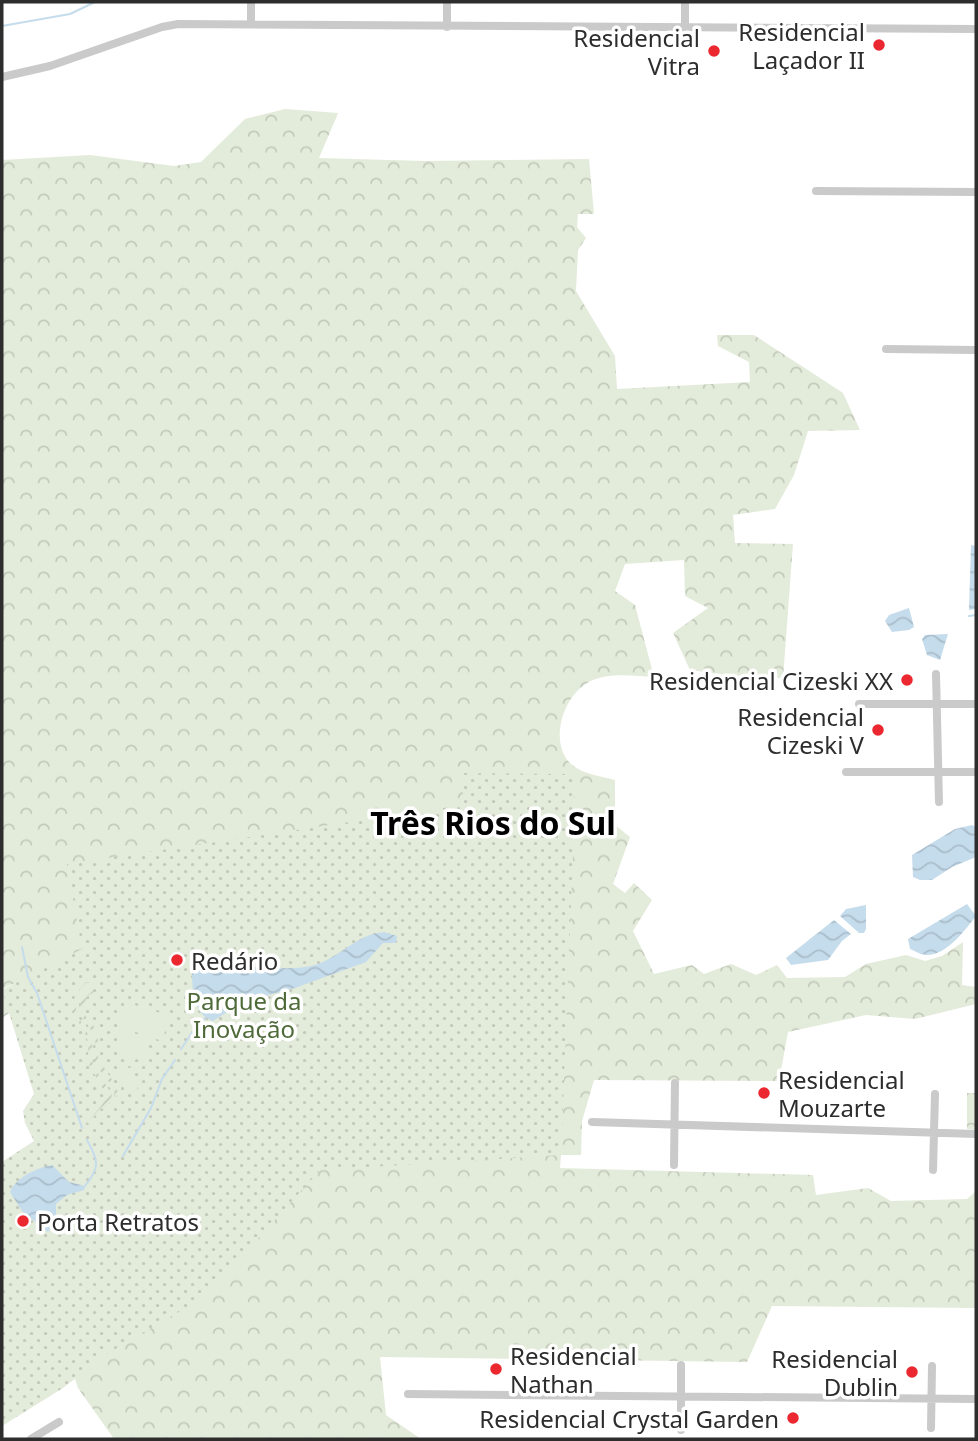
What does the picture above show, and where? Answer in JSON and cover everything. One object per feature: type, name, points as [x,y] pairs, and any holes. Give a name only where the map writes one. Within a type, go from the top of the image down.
[{"type":"street","points":[[251,2],[251,24]]},
{"type":"street","points":[[447,2],[447,27]]},
{"type":"street","points":[[685,2],[685,28]]},
{"type":"street","points":[[2,77],[50,66],[162,27],[197,23],[976,29]]},
{"type":"street","points":[[816,191],[976,192]]},
{"type":"street","points":[[886,349],[976,350]]},
{"type":"street","points":[[936,674],[939,802]]},
{"type":"street","points":[[859,704],[976,704]]},
{"type":"street","points":[[846,772],[976,772]]},
{"type":"street","points":[[674,1165],[675,1083]]},
{"type":"street","points":[[933,1170],[935,1094]]},
{"type":"street","points":[[592,1122],[976,1134]]},
{"type":"street","points":[[681,1365],[681,1430]]},
{"type":"street","points":[[931,1428],[932,1366]]},
{"type":"street","points":[[408,1394],[976,1399]]},
{"type":"street","points":[[31,1439],[59,1422]]},
{"type":"green space","points":[[285,109],[338,113],[319,158],[425,161],[589,159],[594,214],[578,214],[577,227],[586,238],[578,250],[576,291],[615,356],[617,389],[750,382],[749,362],[718,346],[717,335],[754,335],[843,393],[860,430],[808,431],[794,475],[775,509],[733,515],[735,543],[793,544],[783,678],[746,678],[690,670],[673,633],[708,608],[685,596],[684,560],[625,564],[615,591],[635,605],[654,677],[613,676],[596,679],[580,688],[566,707],[560,742],[563,752],[574,766],[615,780],[615,825],[630,837],[613,884],[625,893],[634,883],[652,900],[633,931],[654,974],[692,965],[704,974],[731,964],[756,975],[777,965],[787,978],[845,977],[866,964],[906,955],[925,961],[942,956],[963,942],[962,985],[976,987],[976,1004],[915,1019],[866,1015],[788,1032],[779,1081],[594,1080],[582,1121],[581,1155],[561,1155],[560,1168],[813,1175],[816,1195],[868,1188],[891,1201],[967,1199],[976,1191],[976,1308],[772,1306],[747,1362],[380,1357],[386,1415],[421,1439],[114,1439],[78,1388],[61,1337],[111,933],[47,969],[2,989],[2,160],[90,155],[174,166],[201,162],[245,119]]},
{"type":"green space","name":"Parque da Inovação","points":[[461,773],[573,774],[575,804],[561,1155],[320,1170],[206,1296],[107,1354],[63,1388],[2,1426],[2,1162],[34,1141],[25,1123],[23,1111],[34,1094],[2,990],[82,949],[67,864],[464,805]]},
{"type":"green space","points":[[86,982],[92,984],[80,996],[76,1013],[92,1041],[93,1066],[112,1094],[110,1103],[98,1111],[89,1124],[87,1123],[103,1104],[105,1097],[89,1063],[87,1039],[72,1007]]},
{"type":"green space","points":[[91,988],[94,992],[81,1008],[98,1036],[98,1058],[118,1093],[112,1107],[93,1125],[91,1124],[112,1103],[115,1095],[96,1063],[95,1039],[79,1009],[81,1000]]},
{"type":"green space","points":[[2,989],[9,1013],[2,1018]]},
{"type":"green space","points":[[125,1002],[170,1016],[162,1041],[118,1026]]},
{"type":"green space","points":[[121,1029],[151,1039],[146,1056],[138,1054],[136,1060],[127,1057],[129,1050],[126,1056],[117,1053],[119,1047],[115,1046]]},
{"type":"green space","points":[[133,1067],[138,1091],[125,1094],[120,1070]]},
{"type":"green space","points":[[967,1093],[976,1093],[976,1130],[967,1129]]},
{"type":"water","points":[[971,545],[976,546],[976,609],[969,610]]},
{"type":"water","points":[[909,608],[914,627],[892,632],[885,621],[889,615]]},
{"type":"water","points":[[948,634],[940,660],[927,655],[922,639],[925,635]]},
{"type":"water","points":[[972,825],[976,827],[976,857],[952,867],[932,880],[913,877],[912,855],[955,829]]},
{"type":"water","points":[[967,904],[976,916],[942,951],[927,955],[910,949],[908,939]]},
{"type":"water","points":[[866,905],[866,929],[864,933],[859,933],[840,916],[846,909]]},
{"type":"water","points":[[834,920],[851,934],[842,941],[828,960],[791,965],[786,958]]},
{"type":"water","points":[[384,932],[397,936],[396,943],[383,943],[366,962],[295,988],[243,1002],[213,1021],[200,1012],[194,997],[192,963],[210,959],[255,967],[311,966],[365,937]]},
{"type":"water","points":[[52,1165],[69,1182],[85,1186],[84,1190],[67,1195],[56,1204],[56,1223],[48,1232],[22,1211],[10,1192],[17,1182],[28,1174]]},
{"type":"waterway","points":[[2,26],[70,14],[95,2]]},
{"type":"waterway","points":[[969,616],[976,615]]},
{"type":"waterway","points":[[22,947],[28,977],[37,993],[82,1128]]},
{"type":"waterway","points":[[181,1049],[205,1018]]},
{"type":"waterway","points":[[123,1156],[151,1108],[162,1079],[175,1060]]},
{"type":"waterway","points":[[85,1186],[96,1168],[94,1153],[87,1140]]},
{"type":"place","name":"Residencial Laçador II","points":[[879,45]]},
{"type":"place","name":"Residencial Vitra","points":[[714,51]]},
{"type":"place","name":"Residencial Cizeski XX","points":[[907,680]]},
{"type":"place","name":"Residencial Cizeski V","points":[[878,730]]},
{"type":"place","name":"Redário","points":[[177,960]]},
{"type":"place","name":"Residencial Mouzarte","points":[[764,1093]]},
{"type":"place","name":"Porta Retratos","points":[[23,1221]]},
{"type":"place","name":"Residencial Nathan","points":[[496,1369]]},
{"type":"place","name":"Residencial Dublin","points":[[912,1372]]},
{"type":"place","name":"Residencial Crystal Garden","points":[[793,1418]]},
{"type":"district","name":"Três Rios do Sul","points":[[493,822]]}]
